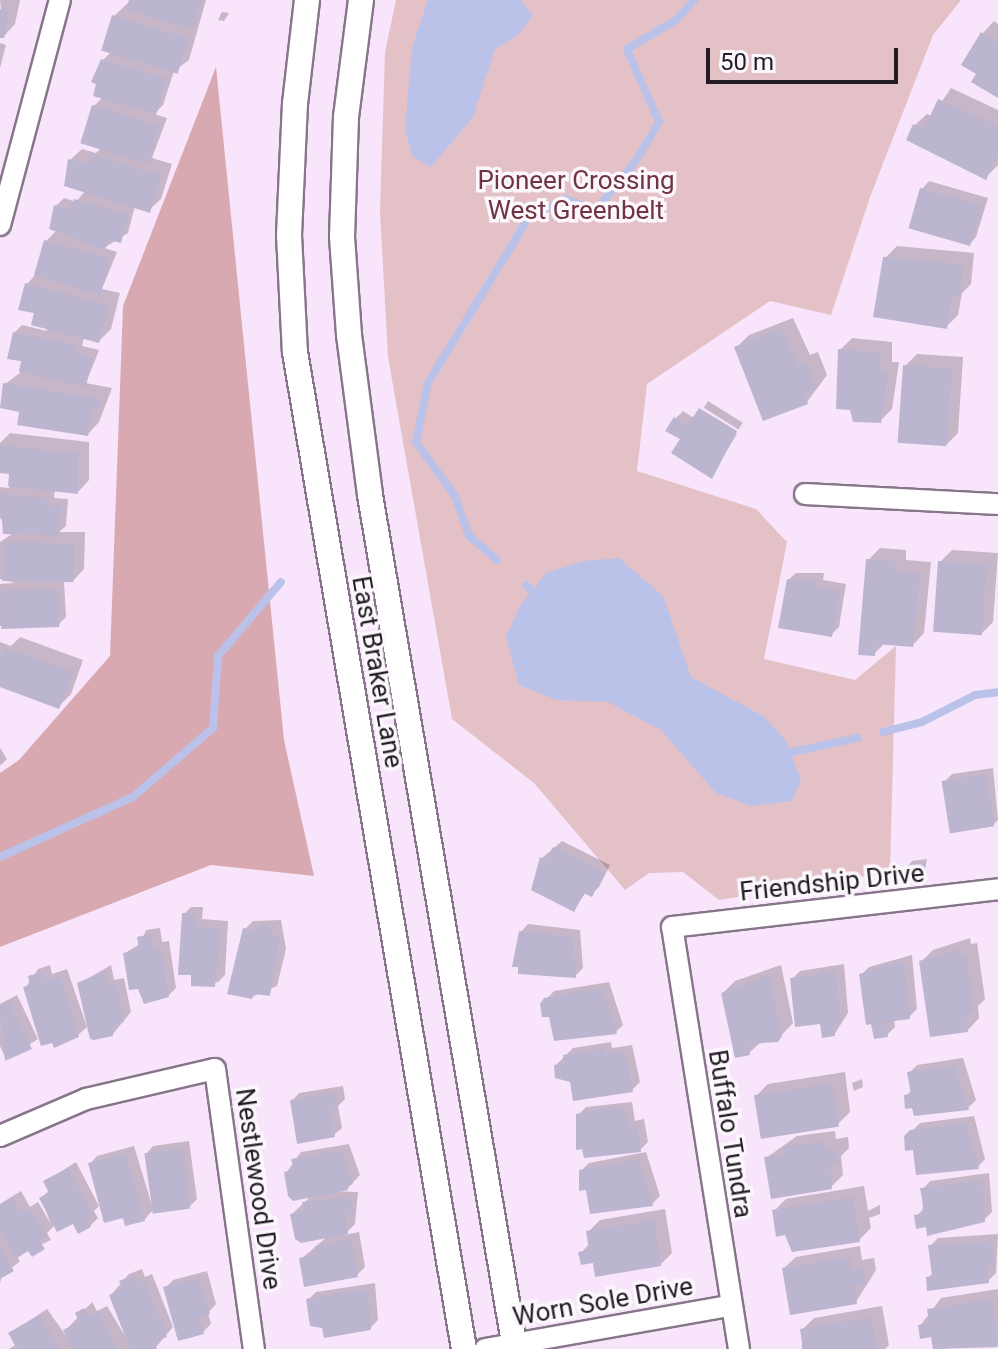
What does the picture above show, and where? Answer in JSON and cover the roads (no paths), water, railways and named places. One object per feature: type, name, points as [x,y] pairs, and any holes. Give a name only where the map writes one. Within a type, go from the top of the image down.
[{"type":"street","points":[[0,225],[60,0]]},
{"type":"street","name":"East Braker Lane","points":[[307,0],[295,103],[289,235],[295,352],[464,1349]]},
{"type":"street","name":"East Braker Lane","points":[[361,0],[345,147],[342,237],[349,335],[370,495],[514,1346]]},
{"type":"street","points":[[805,494],[998,504]]},
{"type":"street","name":"Friendship Drive","points":[[672,927],[998,889]]},
{"type":"street","name":"Buffalo Tundra","points":[[672,927],[729,1306],[739,1349]]},
{"type":"street","name":"Nestlewood Drive","points":[[0,1136],[86,1099],[215,1069],[254,1349]]},
{"type":"street","name":"Worn Sole Drive","points":[[485,1349],[729,1306]]},
{"type":"water","points":[[428,0],[521,0],[533,15],[518,35],[495,49],[473,117],[431,167],[412,156],[405,130],[412,47]]},
{"type":"water","points":[[619,558],[663,596],[691,677],[763,716],[785,739],[801,780],[792,801],[751,806],[716,793],[661,730],[608,702],[557,700],[519,685],[506,637],[520,606],[546,573],[584,561]]},
{"type":"waterway","points":[[497,560],[469,536],[455,496],[416,442],[428,383],[527,220],[565,199],[596,210],[635,162],[659,122],[627,49],[676,20],[694,0]]},
{"type":"waterway","points":[[0,857],[133,797],[213,728],[218,656],[281,582]]},
{"type":"waterway","points":[[526,585],[541,598]]},
{"type":"waterway","points":[[883,732],[922,722],[975,695],[998,692]]},
{"type":"waterway","points":[[783,754],[857,738]]},
{"type":"park label","name":"Pioneer Crossing West Greenbelt","points":[[576,196]]}]
